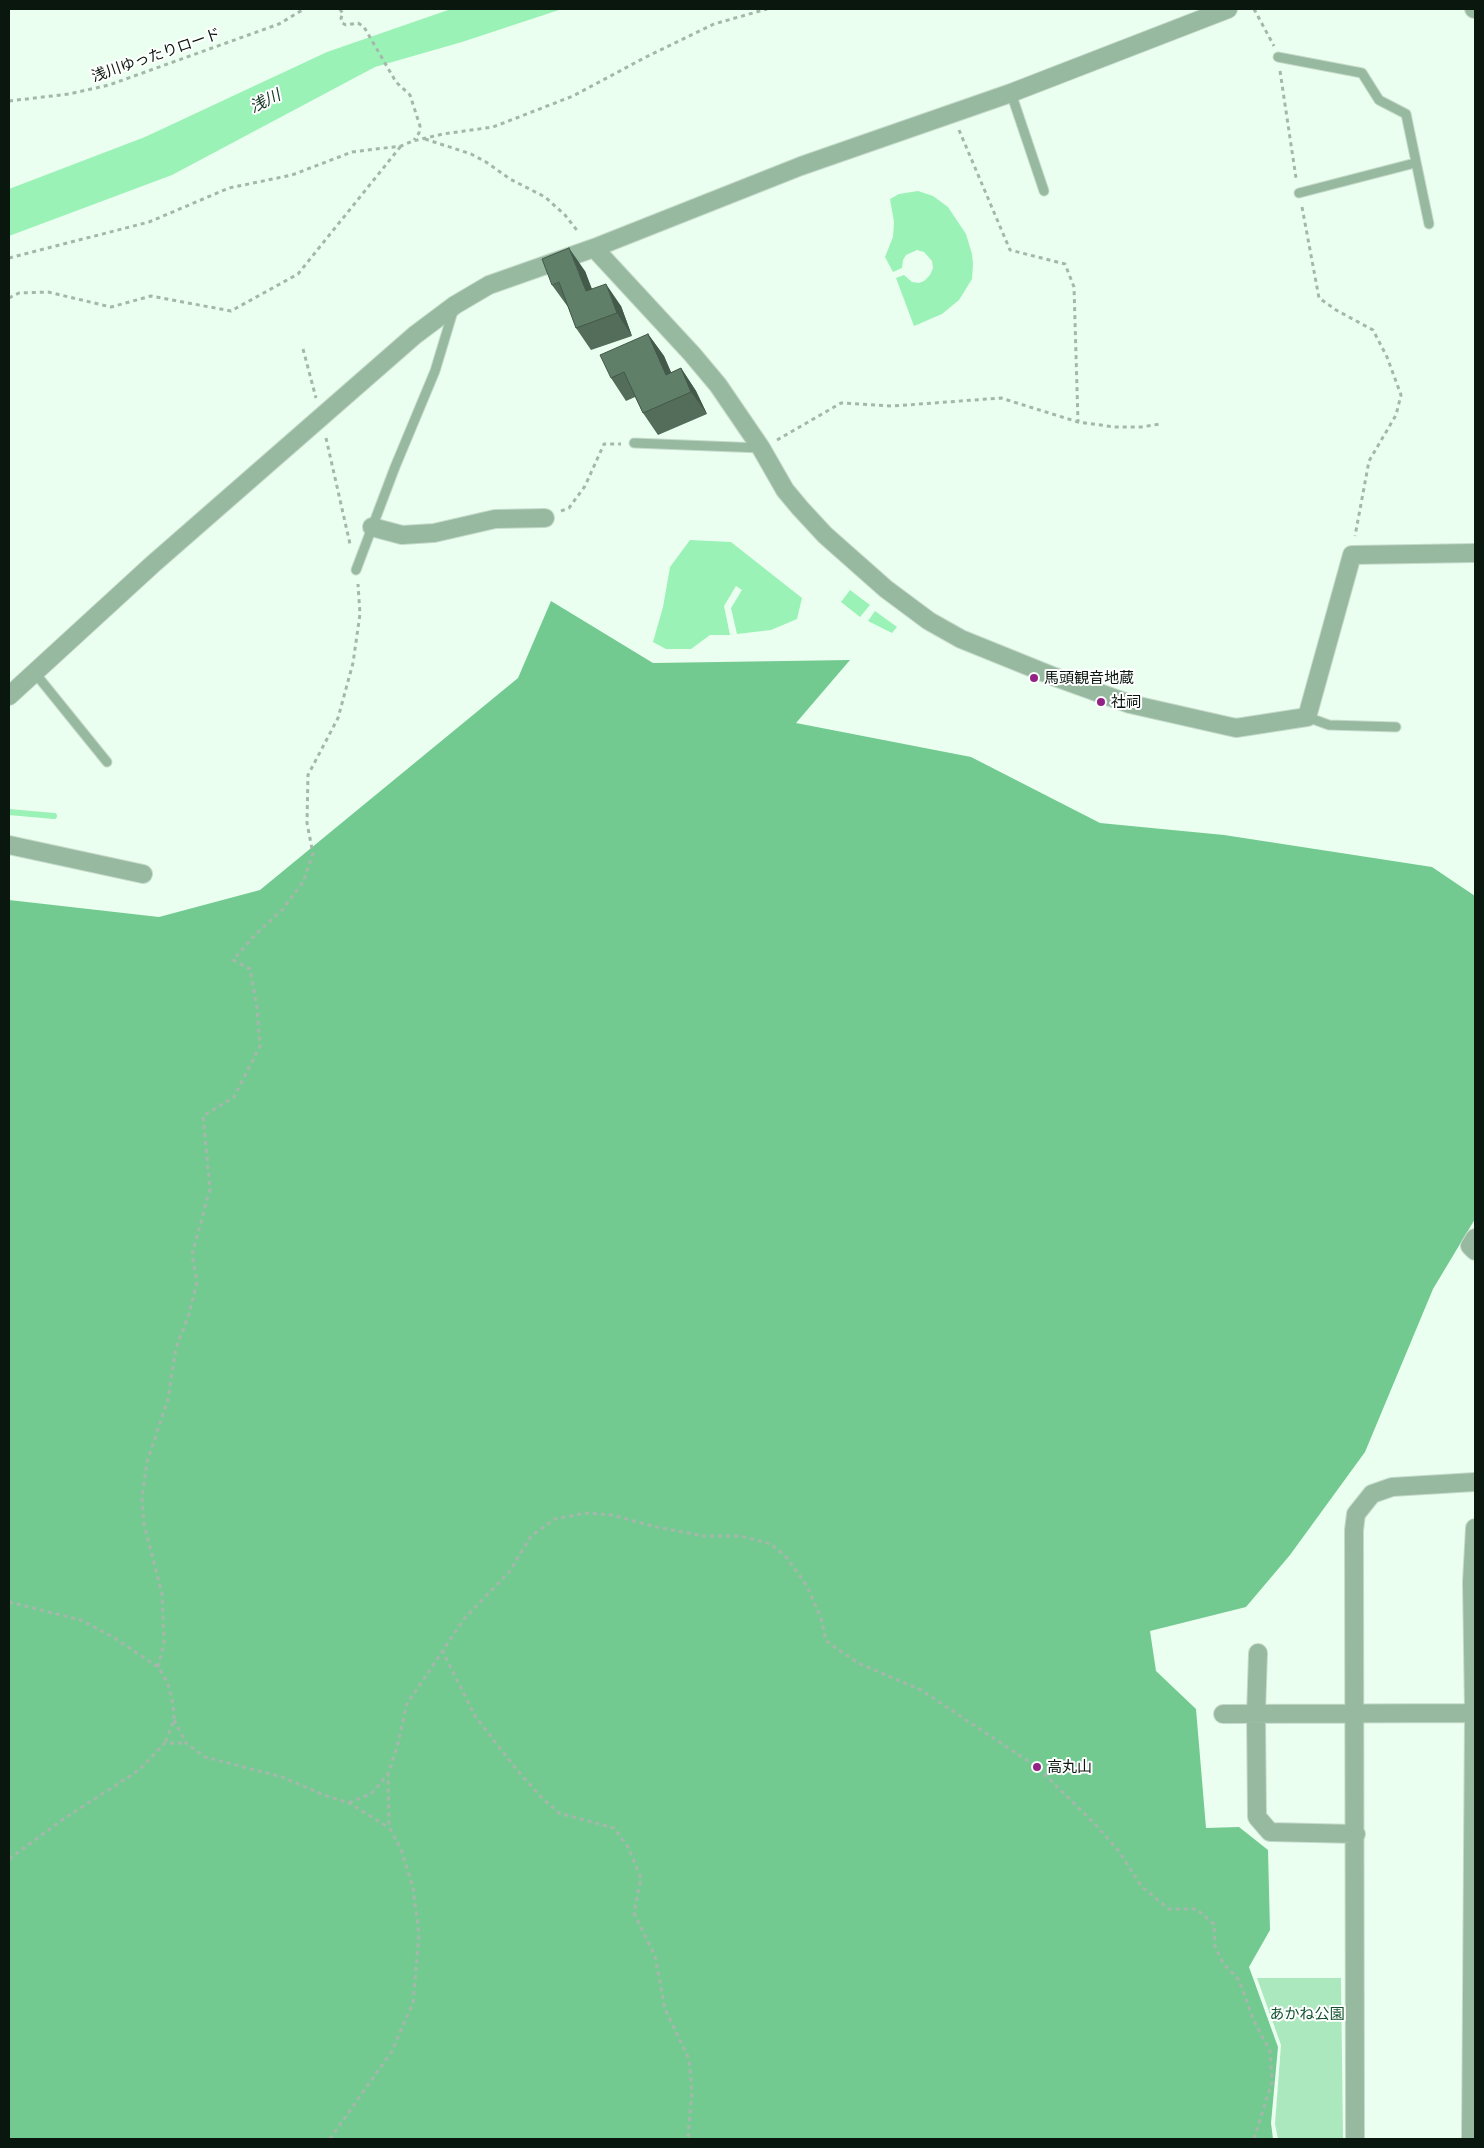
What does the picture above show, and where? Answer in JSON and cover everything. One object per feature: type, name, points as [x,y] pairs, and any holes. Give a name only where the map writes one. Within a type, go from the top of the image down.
[{"type":"street","points":[[9,696],[153,564],[415,335],[455,305],[489,285],[594,248],[802,166],[1011,93],[1228,9]]},
{"type":"street","points":[[594,248],[698,360],[718,385],[761,448],[785,490],[824,535],[929,621],[961,639],[1055,677],[1121,700],[1175,715],[1236,728],[1307,717],[1352,555],[1475,553]]},
{"type":"street","points":[[372,527],[402,535],[434,533],[495,519],[545,518]]},
{"type":"street","points":[[9,845],[143,874]]},
{"type":"street","points":[[1475,1238],[1470,1246],[1475,1250]]},
{"type":"street","points":[[1355,2139],[1356,1713],[1354,1530],[1356,1514],[1372,1494],[1392,1487],[1475,1482]]},
{"type":"street","points":[[1471,2139],[1475,1712],[1472,1582],[1475,1528]]},
{"type":"street","points":[[1258,1654],[1256,1714],[1257,1817],[1270,1832],[1356,1834]]},
{"type":"street","points":[[1223,1714],[1475,1712]]},
{"type":"lane","points":[[1278,57],[1362,73],[1379,100],[1406,114],[1429,224]]},
{"type":"lane","points":[[1011,93],[1044,190]]},
{"type":"lane","points":[[1299,192],[1415,163]]},
{"type":"lane","points":[[356,570],[395,467],[435,371],[455,305]]},
{"type":"lane","points":[[634,443],[761,448]]},
{"type":"lane","points":[[35,673],[107,762]]},
{"type":"lane","points":[[1307,717],[1328,725],[1396,727]]},
{"type":"path","name":"浅川ゆったりロード","points":[[9,101],[69,94],[109,85],[278,24],[304,9]]},
{"type":"path","points":[[340,9],[343,14],[341,18],[342,24],[358,23],[364,27],[384,65],[396,82],[410,94],[420,126],[420,133],[413,141]]},
{"type":"path","points":[[9,258],[149,222],[229,188],[292,175],[352,152],[401,146],[413,141],[493,127],[572,96],[714,24],[767,9]]},
{"type":"path","points":[[1254,9],[1277,51],[1299,192],[1319,298],[1336,310],[1373,330],[1387,358],[1401,395],[1396,415],[1369,461],[1352,555]]},
{"type":"path","points":[[953,114],[1010,250],[1065,264],[1074,287],[1078,422]]},
{"type":"path","points":[[423,139],[471,154],[510,179],[545,197],[565,215],[594,248]]},
{"type":"path","points":[[9,298],[19,293],[48,292],[111,307],[151,296],[231,311],[298,274],[401,146]]},
{"type":"path","points":[[158,1667],[164,1642],[162,1594],[144,1524],[142,1498],[147,1462],[168,1399],[176,1348],[189,1314],[197,1282],[192,1255],[210,1189],[203,1116],[234,1097],[260,1046],[257,1008],[250,969],[233,960],[256,934],[283,909],[303,882],[313,854],[307,823],[308,775],[338,718],[353,663],[360,614],[356,570],[321,417],[303,349]]},
{"type":"path","points":[[761,448],[842,403],[893,406],[1001,398],[1078,422],[1115,427],[1141,427],[1160,424]]},
{"type":"path","points":[[545,518],[569,508],[585,486],[604,444],[634,443]]},
{"type":"path","points":[[330,2139],[392,2051],[413,2003],[419,1934],[413,1887],[401,1849],[389,1827],[388,1774],[397,1747],[407,1704],[464,1619],[509,1572],[531,1536],[554,1519],[586,1513],[612,1515],[656,1527],[704,1536],[741,1536],[771,1544],[786,1557],[806,1586],[821,1618],[826,1641],[858,1664],[922,1690],[1037,1767],[1096,1825],[1118,1850],[1142,1887],[1169,1909],[1196,1909],[1214,1924],[1215,1946],[1223,1963],[1239,1980],[1254,2021],[1270,2051],[1272,2082],[1254,2139]]},
{"type":"path","points":[[9,1602],[82,1620],[113,1637],[158,1667],[168,1683],[174,1704],[174,1720],[165,1744],[139,1770],[62,1820],[9,1859]]},
{"type":"path","points":[[442,1650],[475,1716],[517,1770],[541,1797],[559,1813],[614,1828],[628,1846],[642,1878],[634,1912],[655,1956],[665,2009],[689,2059],[692,2093],[687,2137],[692,2139]]},
{"type":"path","points":[[174,1720],[186,1743],[206,1757],[282,1777],[324,1795],[349,1803],[389,1827]]},
{"type":"path","points":[[165,1744],[186,1743]]},
{"type":"path","points":[[349,1803],[372,1794],[388,1774]]},
{"type":"green space","name":"あかね公園","points":[[1257,1978],[1341,1978],[1343,2139],[1278,2139],[1275,2124],[1281,2045]]},
{"type":"shaded area","points":[[551,601],[653,663],[850,660],[796,723],[971,757],[1100,823],[1224,835],[1432,867],[1475,896],[1475,1219],[1433,1289],[1365,1452],[1290,1555],[1246,1607],[1150,1631],[1156,1671],[1196,1709],[1206,1828],[1239,1827],[1268,1850],[1270,1930],[1249,1967],[1278,2047],[1271,2123],[1273,2139],[9,2139],[9,900],[159,917],[260,890],[518,678]]},
{"type":"water","name":"浅川","points":[[451,9],[562,9],[462,42],[375,67],[172,175],[9,236],[9,189],[145,137],[327,52]]},
{"type":"water","points":[[918,191],[933,196],[948,207],[966,234],[973,264],[972,279],[959,300],[942,314],[914,326],[896,278],[904,275],[912,282],[919,283],[924,281],[930,275],[933,268],[932,261],[924,252],[917,250],[906,255],[902,268],[893,272],[885,257],[893,237],[894,222],[890,199],[899,194]]},
{"type":"water","points":[[690,540],[731,542],[802,598],[797,619],[771,630],[737,634],[731,608],[742,590],[736,586],[724,606],[730,635],[710,635],[691,649],[666,649],[653,642],[663,607],[670,567]]},
{"type":"water","points":[[850,590],[870,605],[860,617],[841,602]]},
{"type":"water","points":[[875,611],[897,627],[892,633],[868,621]]},
{"type":"building","points":[[569,248],[586,291],[606,284],[617,313],[576,328],[559,282],[552,285],[542,259]]},
{"type":"building","points":[[648,334],[666,375],[681,368],[691,392],[643,413],[624,372],[611,378],[600,355]]},
{"type":"waterway","points":[[9,812],[54,816]]},
{"type":"place","name":"馬頭観音地蔵","points":[[1034,678]]},
{"type":"place","name":"社祠","points":[[1101,702]]},
{"type":"place","name":"高丸山","points":[[1037,1767]]}]
